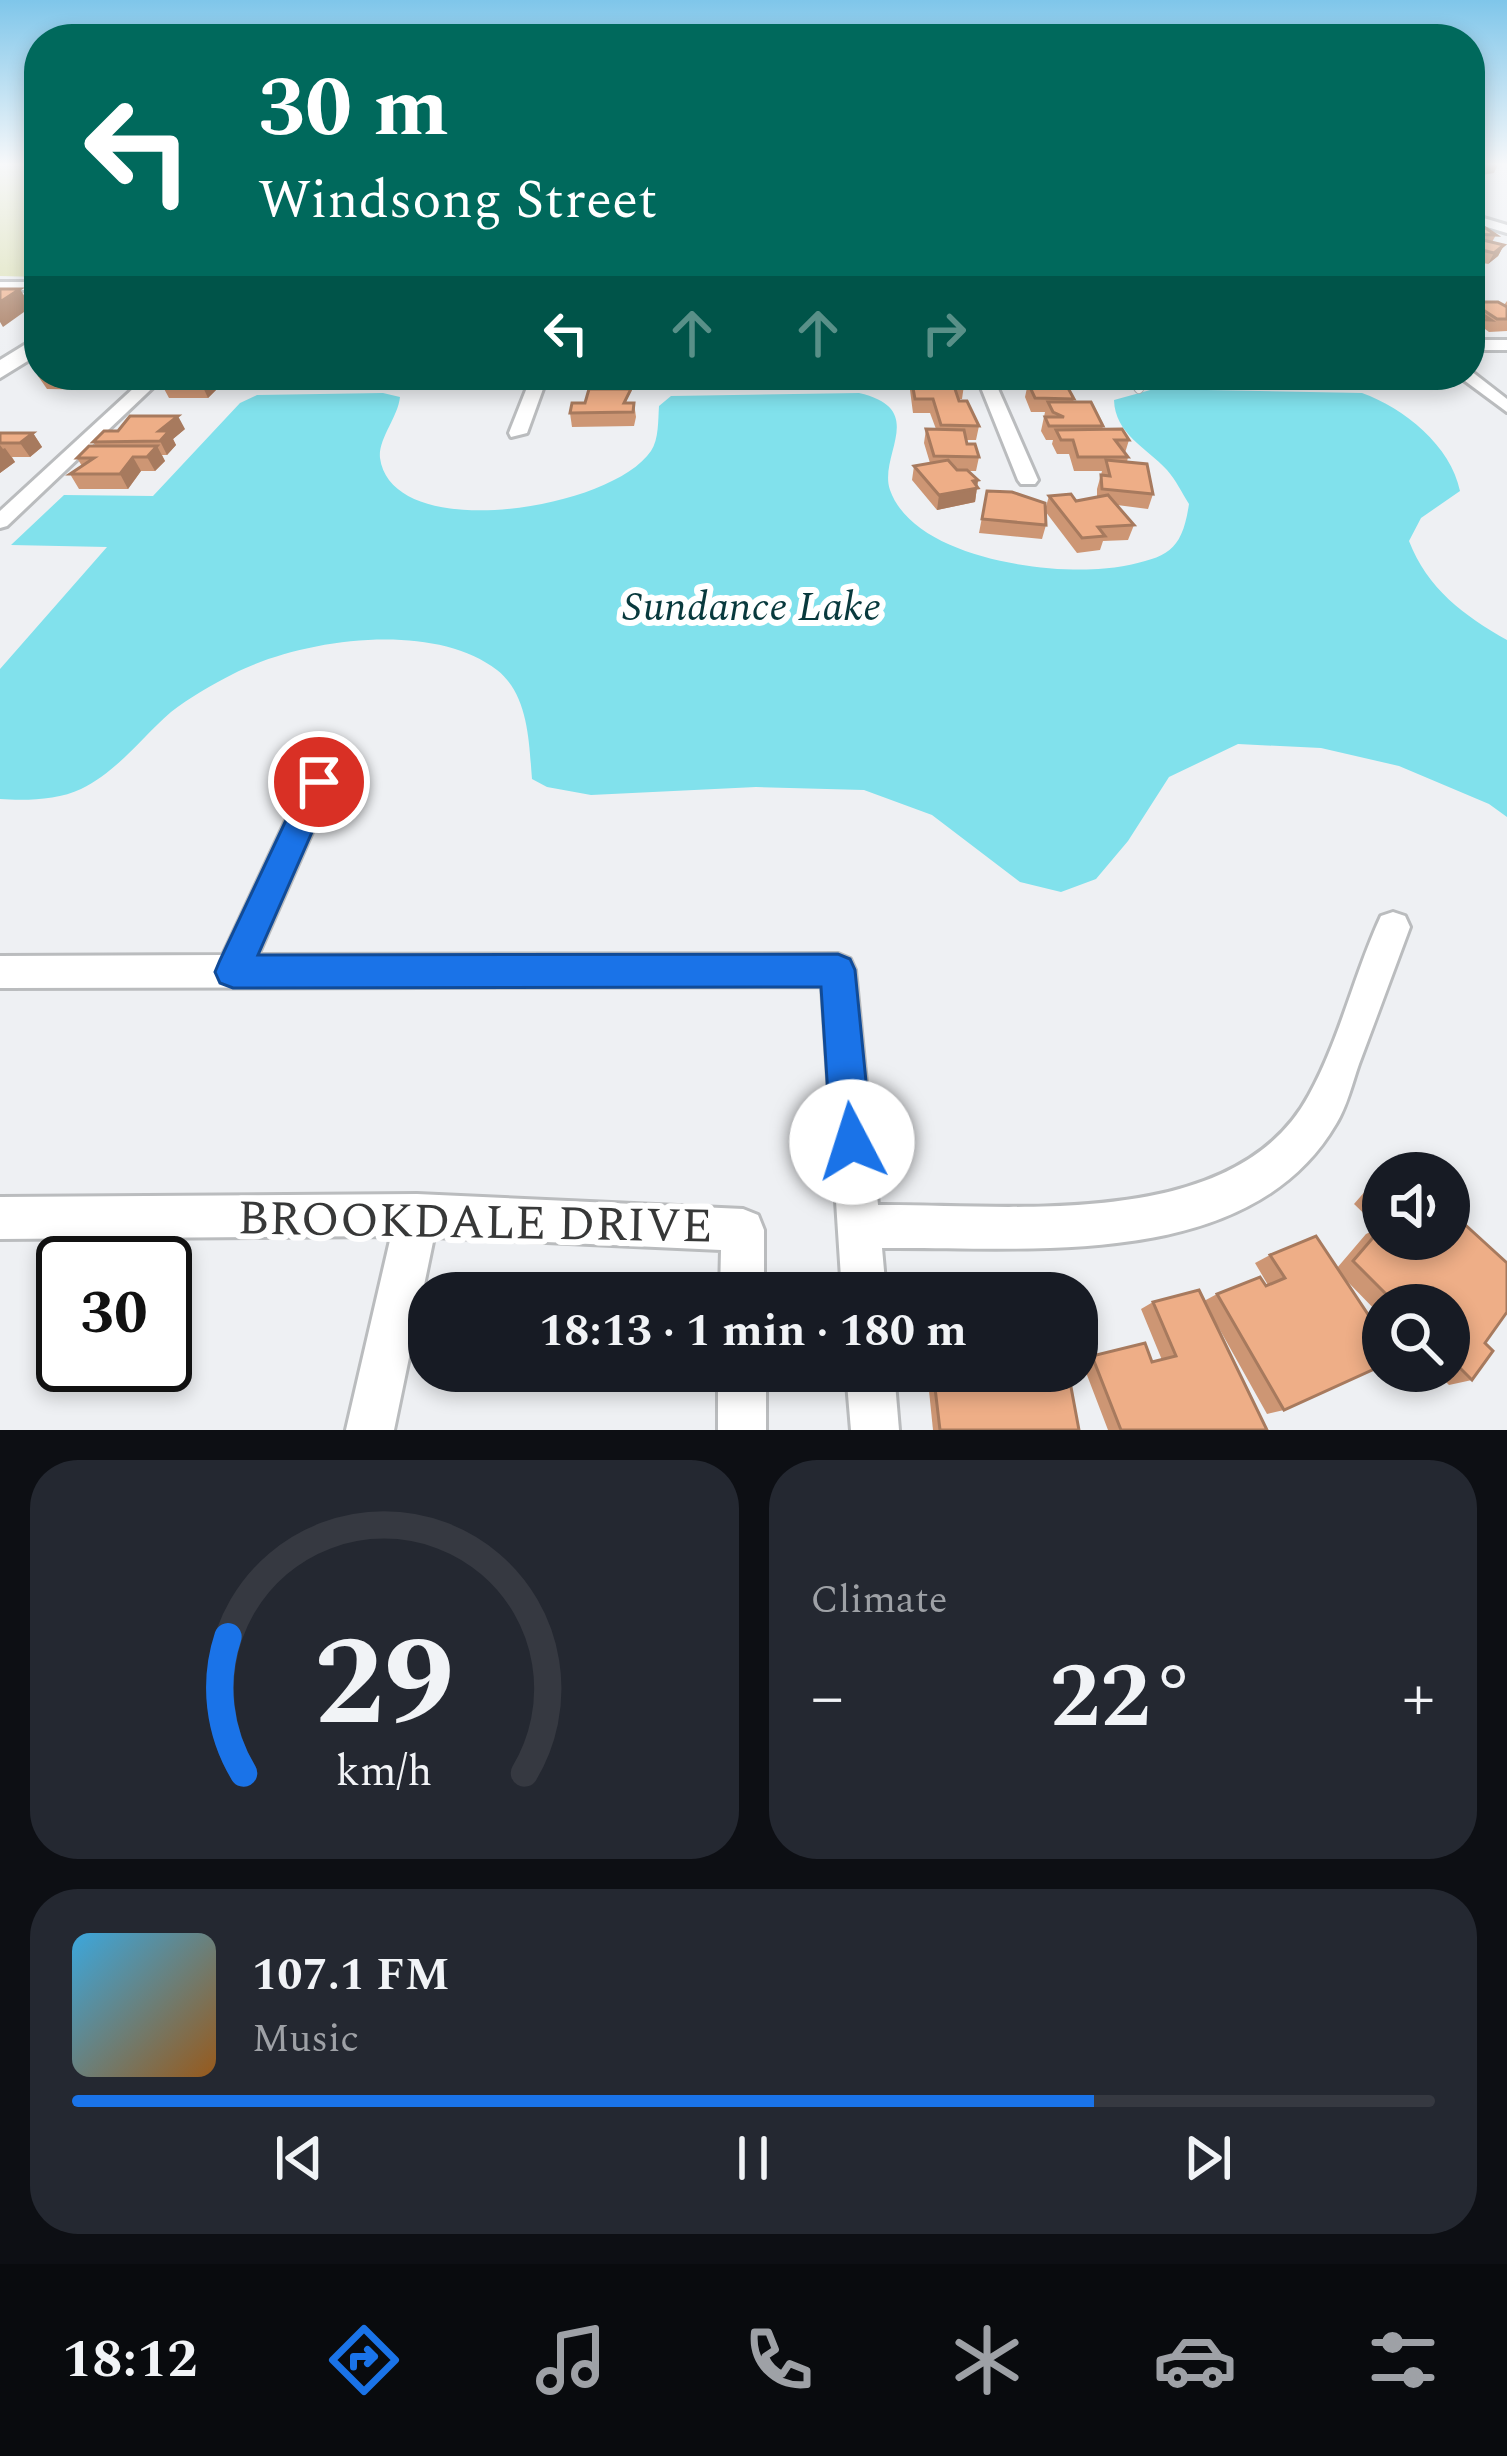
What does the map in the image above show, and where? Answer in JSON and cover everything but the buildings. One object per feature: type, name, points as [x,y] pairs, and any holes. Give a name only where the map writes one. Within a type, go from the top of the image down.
[{"type":"street","points":[[0,522],[142,390]]},
{"type":"street","points":[[518,433],[534,390]]},
{"type":"street","points":[[990,390],[1028,480]]},
{"type":"street","points":[[233,972],[319,782]]},
{"type":"street","points":[[859,1227],[1125,1224],[1187,1210],[1247,1184],[1295,1146],[1323,1109],[1394,927]]},
{"type":"street","points":[[0,972],[838,970],[862,1272]]},
{"type":"street","points":[[370,1430],[417,1215]]},
{"type":"street","name":"BROOKDALE DRIVE","points":[[0,1218],[417,1215],[742,1230],[742,1272]]},
{"type":"street","points":[[742,1392],[742,1430]]},
{"type":"street","points":[[872,1392],[875,1430]]},
{"type":"green space","points":[[0,231],[24,231],[24,277],[0,276]]},
{"type":"water","name":"Sundance Lake","points":[[1150,390],[1362,393],[1394,408],[1436,444],[1460,491],[1421,518],[1409,541],[1437,587],[1507,640],[1507,817],[1489,804],[1399,766],[1321,748],[1238,744],[1169,777],[1128,841],[1096,879],[1061,892],[1020,882],[932,815],[864,790],[756,787],[591,795],[547,787],[532,779],[525,720],[508,680],[470,654],[403,640],[329,644],[261,662],[178,707],[118,764],[81,789],[41,799],[0,799],[0,669],[107,547],[11,545],[64,495],[153,496],[240,403],[257,395],[383,393],[400,397],[380,451],[393,485],[422,502],[460,510],[551,502],[628,472],[651,451],[659,406],[671,396],[859,393],[892,410],[896,434],[890,490],[905,514],[928,534],[993,559],[1065,569],[1139,563],[1162,555],[1182,532],[1189,504],[1167,470],[1126,431],[1114,400]]},
{"type":"route","points":[[319,782],[233,972],[838,970],[852,1142]]}]
